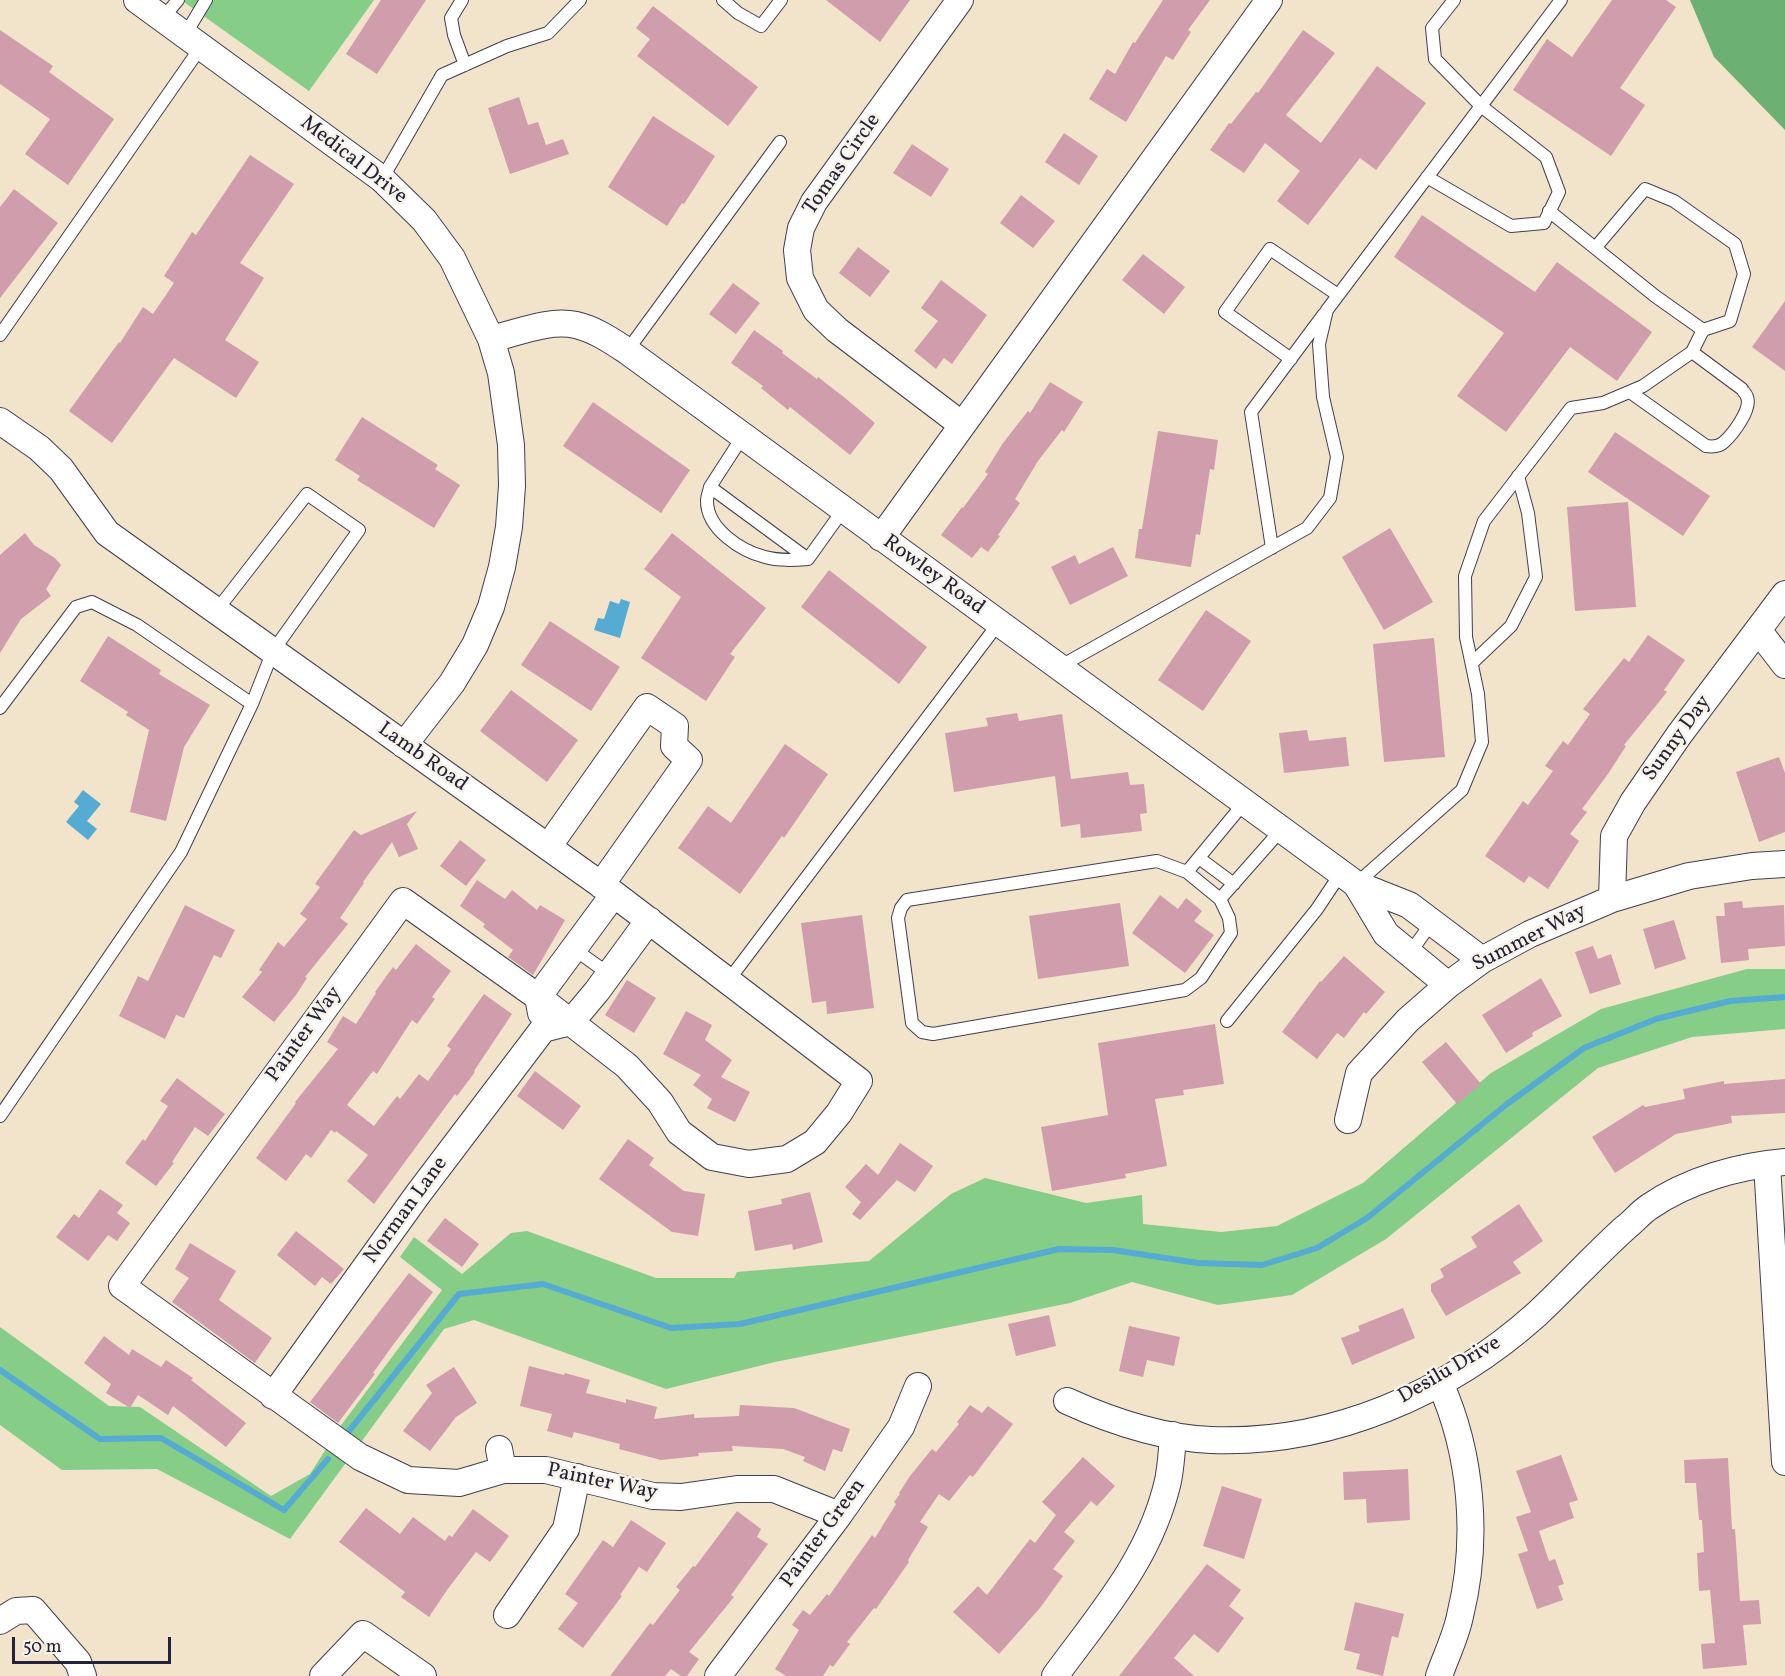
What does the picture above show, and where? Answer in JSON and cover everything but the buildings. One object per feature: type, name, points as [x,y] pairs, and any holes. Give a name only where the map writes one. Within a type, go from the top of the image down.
[{"type":"street","name":"Medical Drive","points":[[137,0],[170,9],[193,41],[382,179],[424,220],[452,258],[491,339],[501,373],[511,445],[512,496],[502,567],[475,645],[452,683],[404,745]]},
{"type":"street","name":"Tomas Circle","points":[[960,0],[814,202],[801,228],[797,250],[800,278],[816,310],[837,330],[962,424]]},
{"type":"street","points":[[880,538],[1269,0]]},
{"type":"street","name":"Rowley Road","points":[[491,339],[550,325],[576,325],[605,337],[1348,879],[1409,905],[1482,960]]},
{"type":"street","name":"Lamb Road","points":[[0,421],[39,448],[61,468],[107,533],[608,890],[859,1081]]},
{"type":"street","name":"Sunny Day","points":[[1611,899],[1614,836],[1633,802],[1678,735],[1785,594]]},
{"type":"street","points":[[1758,630],[1785,665]]},
{"type":"street","points":[[548,847],[647,707],[675,726],[674,746],[689,760],[574,949],[538,997],[543,1029],[571,1022],[649,920]]},
{"type":"street","name":"Summer Way","points":[[1347,1120],[1359,1073],[1408,1020],[1448,985],[1482,960],[1530,934],[1611,899],[1689,876],[1752,866],[1785,864]]},
{"type":"street","name":"Rowley Road","points":[[1348,879],[1386,934],[1448,985]]},
{"type":"street","name":"Painter Way","points":[[839,1515],[774,1489],[736,1489],[681,1497],[653,1496],[501,1459],[459,1483],[408,1480],[360,1457],[122,1286],[403,901],[538,997],[627,1066],[660,1102],[679,1132],[712,1157],[749,1164],[787,1159],[815,1142],[859,1081]]},
{"type":"street","name":"Norman Lane","points":[[273,1395],[418,1194],[543,1029]]},
{"type":"street","points":[[1776,1163],[1785,1462]]},
{"type":"street","name":"Desilu Drive","points":[[1067,1401],[1116,1420],[1173,1435],[1210,1440],[1278,1438],[1332,1428],[1425,1391],[1500,1344],[1530,1320],[1600,1250],[1648,1208],[1703,1179],[1776,1163]]},
{"type":"street","points":[[1439,1676],[1460,1617],[1468,1576],[1470,1540],[1470,1499],[1461,1449],[1455,1420],[1440,1383]]},
{"type":"street","name":"Painter Green","points":[[718,1676],[839,1515],[901,1427],[918,1386]]},
{"type":"street","points":[[1055,1676],[1131,1573],[1147,1542],[1161,1507],[1168,1478],[1173,1435]]},
{"type":"street","points":[[507,1615],[566,1529],[577,1477]]},
{"type":"street","points":[[0,1621],[16,1611],[33,1610],[78,1662],[83,1676]]},
{"type":"street","points":[[323,1676],[363,1634],[423,1676]]},
{"type":"lane","points":[[0,335],[193,41],[206,0]]},
{"type":"lane","points":[[462,0],[451,18],[454,35],[465,65]]},
{"type":"lane","points":[[382,179],[442,75],[507,46],[549,33],[580,0]]},
{"type":"lane","points":[[723,0],[738,13],[761,26],[781,0]]},
{"type":"lane","points":[[1427,177],[1511,226],[1544,223],[1559,192],[1546,157],[1481,106],[1436,59],[1432,28],[1454,0]]},
{"type":"lane","points":[[1272,548],[1251,412],[1561,0]]},
{"type":"lane","points":[[627,351],[780,142]]},
{"type":"lane","points":[[1227,1022],[1317,909],[1348,879],[1462,790],[1482,742],[1478,694],[1466,637],[1465,576],[1484,521],[1571,408],[1603,403],[1643,386],[1692,352],[1703,330],[1730,321],[1744,274],[1735,244],[1674,201],[1645,189],[1596,247]]},
{"type":"lane","points":[[1549,211],[1655,296],[1703,330]]},
{"type":"lane","points":[[1291,359],[1225,312],[1270,249],[1338,295]]},
{"type":"lane","points":[[1058,668],[1307,528],[1330,498],[1337,457],[1323,397],[1320,344],[1327,310]]},
{"type":"lane","points":[[1630,392],[1706,446],[1714,447],[1724,443],[1745,415],[1748,404],[1747,396],[1742,389],[1692,352]]},
{"type":"lane","points":[[743,436],[710,487],[707,502],[712,521],[722,533],[740,546],[765,557],[787,560],[808,559]]},
{"type":"lane","points":[[1472,663],[1511,626],[1536,577],[1528,513],[1518,476]]},
{"type":"lane","points":[[710,487],[808,559]]},
{"type":"lane","points":[[0,1116],[181,852],[252,704],[273,651],[359,530],[307,494],[217,610]]},
{"type":"lane","points":[[808,559],[843,510]]},
{"type":"lane","points":[[0,708],[76,607],[92,602],[137,625],[252,704]]},
{"type":"lane","points":[[728,981],[998,624]]},
{"type":"lane","points":[[1187,872],[1244,803]]},
{"type":"lane","points":[[1220,899],[1281,830]]},
{"type":"lane","points":[[1199,858],[1233,884]]},
{"type":"lane","points":[[1157,861],[1187,872],[1220,899],[1230,918],[1232,933],[1201,978],[1185,990],[933,1034],[922,1032],[912,1023],[898,918],[907,900],[1157,861]]},
{"type":"lane","points":[[1410,953],[1432,922]]},
{"type":"lane","points":[[574,949],[609,974]]},
{"type":"green space","points":[[181,0],[374,0],[309,91]]},
{"type":"green space","points":[[1690,0],[1785,0],[1785,130],[1714,57]]},
{"type":"green space","points":[[1747,969],[1785,969],[1785,1029],[1692,1037],[1598,1068],[1386,1239],[1292,1295],[1218,1305],[1132,1282],[1070,1303],[775,1362],[666,1389],[474,1320],[444,1329],[290,1539],[157,1469],[62,1470],[0,1425],[0,1327],[109,1406],[140,1407],[271,1496],[310,1474],[342,1424],[442,1290],[400,1257],[414,1237],[462,1274],[511,1233],[527,1231],[656,1278],[734,1278],[737,1272],[869,1261],[951,1194],[985,1178],[1086,1203],[1142,1195],[1143,1224],[1221,1232],[1277,1226],[1363,1183],[1491,1073],[1601,1009]]},
{"type":"water","points":[[621,599],[630,602],[620,638],[594,630],[598,618],[604,619],[610,601],[619,604]]},
{"type":"water","points":[[83,790],[101,804],[87,821],[97,829],[88,840],[66,822],[79,806],[74,802]]},
{"type":"waterway","points":[[349,1431],[459,1294],[543,1284],[671,1328],[740,1324],[1059,1249],[1113,1250],[1198,1263],[1262,1265],[1317,1248],[1367,1218],[1507,1104],[1584,1048],[1656,1019],[1730,1001],[1785,997]]},
{"type":"waterway","points":[[0,1370],[100,1439],[161,1438],[284,1510],[328,1459]]}]
